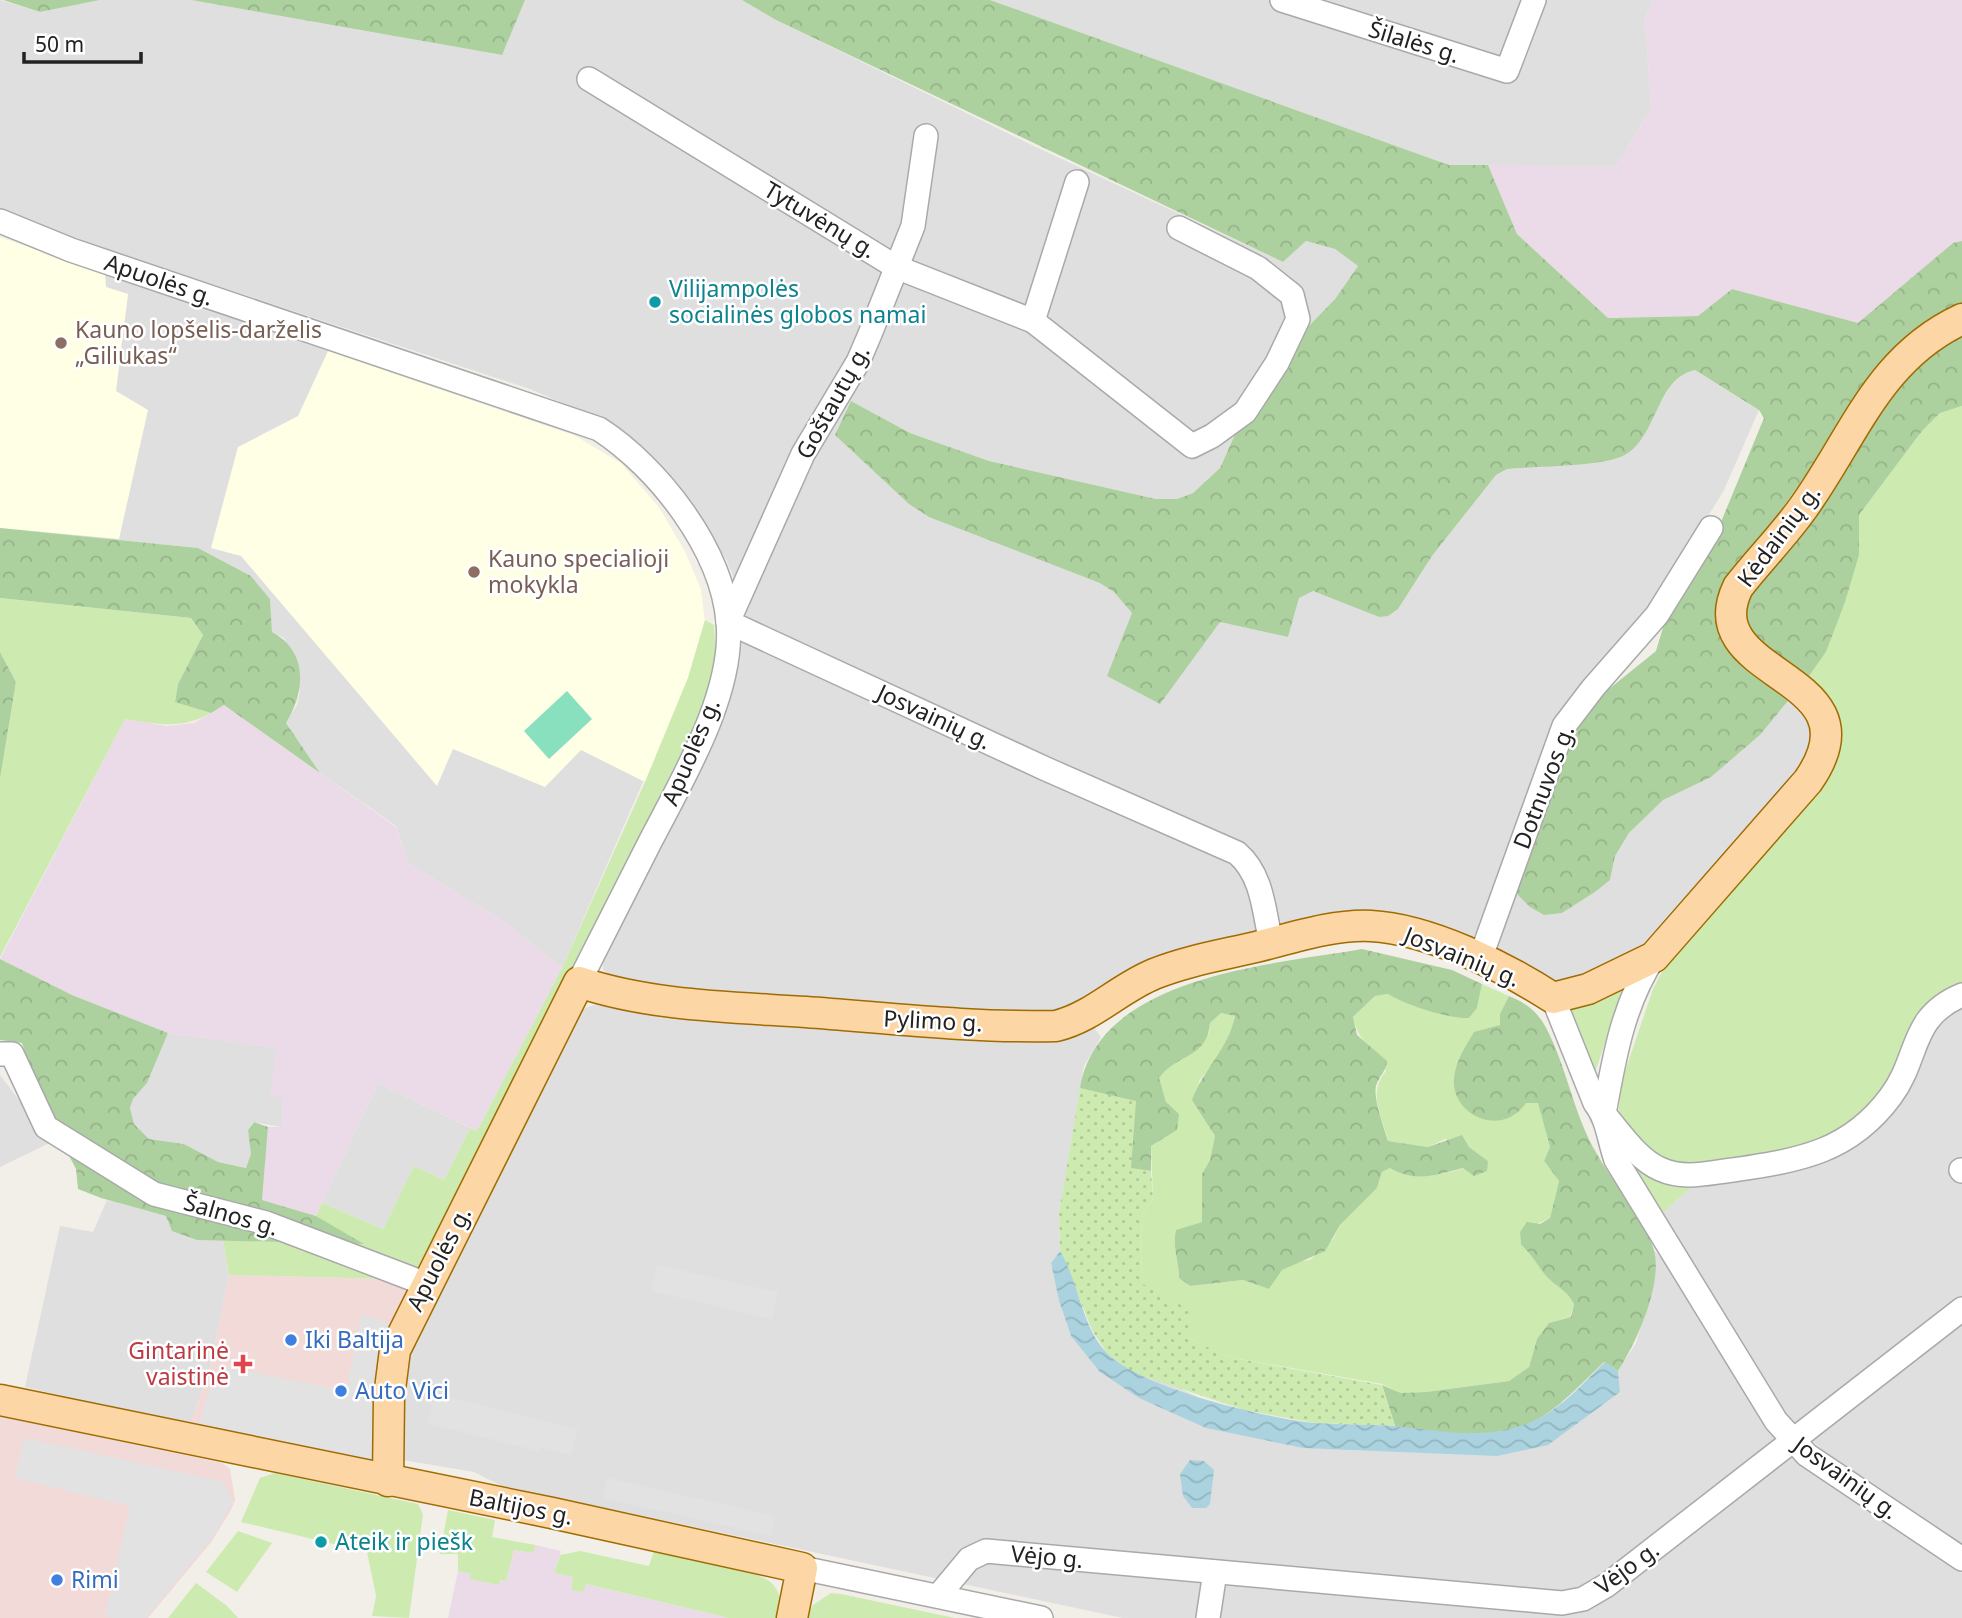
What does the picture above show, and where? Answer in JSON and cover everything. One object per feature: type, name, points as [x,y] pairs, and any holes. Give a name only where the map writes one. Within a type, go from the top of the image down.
[{"type":"main road","name":"Kėdainių g.","points":[[1654,957],[1808,782],[1826,750],[1826,723],[1814,702],[1754,657],[1733,630],[1732,600],[1738,587],[1804,508],[1889,373],[1935,331],[1962,319]]},
{"type":"main road","name":"Josvainių g.","points":[[1271,943],[1351,927],[1372,926],[1429,939],[1480,959],[1553,998]]},
{"type":"main road","name":"Pylimo g.","points":[[579,982],[605,991],[639,996],[766,1009],[1056,1026],[1084,1017],[1154,974],[1271,943]]},
{"type":"main road","points":[[1553,998],[1588,989],[1654,957]]},
{"type":"main road","name":"Apuolės g.","points":[[388,1481],[391,1369],[405,1327],[579,982]]},
{"type":"main road","name":"Baltijos g.","points":[[0,1400],[802,1568]]},
{"type":"main road","points":[[792,1618],[802,1568]]},
{"type":"street","name":"Šilalės g.","points":[[1282,0],[1507,71],[1534,0]]},
{"type":"street","name":"Tytuvėnų g.","points":[[589,79],[896,267],[1033,321],[1192,446],[1212,436],[1245,412],[1277,363],[1298,319],[1292,295],[1267,275],[1179,228]]},
{"type":"street","name":"Goštautų g.","points":[[728,622],[803,454],[858,362],[913,226],[926,136]]},
{"type":"street","points":[[1033,321],[1077,182]]},
{"type":"street","name":"Apuolės g.","points":[[0,221],[71,250],[598,429],[635,455],[681,510],[703,547],[718,583],[728,622],[724,671],[711,717],[579,982]]},
{"type":"street","name":"Dotnuvos g.","points":[[1480,959],[1564,726],[1592,688],[1657,615],[1711,528]]},
{"type":"street","name":"Josvainių g.","points":[[728,622],[1237,853],[1252,868],[1257,881],[1271,943]]},
{"type":"street","points":[[1654,957],[1632,994],[1611,1071],[1604,1114],[1641,1157],[1671,1174],[1692,1176],[1795,1161],[1837,1145],[1875,1115],[1904,1075],[1924,1023],[1962,995]]},
{"type":"street","name":"Josvainių g.","points":[[1553,998],[1595,1103],[1604,1114],[1608,1139],[1618,1163],[1750,1381],[1794,1442],[1807,1455],[1962,1559]]},
{"type":"street","name":"Šalnos g.","points":[[0,1054],[12,1054],[46,1126],[154,1194],[266,1223],[426,1284]]},
{"type":"street","name":"Vėjo g.","points":[[939,1595],[969,1559],[986,1552],[1562,1604],[1583,1599],[1607,1585],[1794,1442],[1962,1309]]},
{"type":"street","name":"Baltijos g.","points":[[802,1568],[1041,1618]]},
{"type":"street","points":[[1208,1618],[1215,1572]]},
{"type":"shaded area","points":[[0,0],[40,12],[100,0],[191,0],[501,55],[525,0],[742,0],[776,20],[1038,148],[1283,262],[1306,241],[1335,249],[1358,266],[1335,299],[1303,332],[1245,412],[1220,468],[1193,493],[1177,499],[1156,499],[989,461],[910,433],[851,401],[1114,592],[1132,613],[1220,622],[1288,637],[1299,598],[1313,591],[1379,617],[1398,609],[1432,556],[1496,475],[1507,469],[1609,460],[1626,455],[1671,386],[1684,372],[1695,370],[1759,410],[1724,490],[1664,588],[1631,630],[1479,931],[1472,938],[1352,916],[1085,1011],[1000,1016],[618,981],[603,970],[603,954],[720,723],[740,661],[746,609],[727,561],[680,489],[642,446],[609,423],[530,389],[21,221],[0,209]]},
{"type":"shaded area","points":[[990,0],[1653,0],[1645,17],[1651,109],[1616,167],[1449,165]]},
{"type":"shaded area","points":[[1653,0],[1962,0],[1962,241],[1953,244],[1858,324],[1732,289],[1698,316],[1608,318],[1517,234],[1488,165],[1616,167],[1651,109],[1645,17]]},
{"type":"shaded area","points":[[0,237],[574,435],[621,463],[659,507],[685,551],[701,589],[705,620],[688,678],[562,968],[505,922],[409,864],[396,826],[320,773],[286,723],[297,705],[300,691],[284,638],[272,632],[270,599],[251,576],[198,548],[0,528]]},
{"type":"shaded area","name":"Kauno lopšelis-darželis „Giliukas“","points":[[0,237],[105,273],[106,287],[128,294],[116,391],[148,410],[119,539],[0,528]]},
{"type":"shaded area","name":"Kauno specialioji mokykla","points":[[328,351],[574,435],[621,463],[659,507],[685,551],[701,589],[705,620],[688,678],[645,782],[581,750],[545,787],[453,749],[437,786],[241,556],[211,548],[238,447],[298,416]]},
{"type":"shaded area","points":[[1792,696],[1818,723],[1806,759],[1656,934],[1628,957],[1563,986],[1497,961],[1494,946],[1513,891],[1562,913],[1595,892],[1610,879],[1615,856],[1629,833],[1663,799],[1711,777],[1760,735]]},
{"type":"shaded area","points":[[224,705],[396,827],[409,864],[505,922],[562,968],[477,1131],[378,1083],[316,1216],[262,1200],[268,1127],[282,1127],[283,1097],[270,1097],[276,1048],[168,1033],[72,995],[0,959],[125,719],[167,726],[194,723]]},
{"type":"shaded area","points":[[1962,990],[1962,1547],[1822,1450],[1775,1405],[1659,1216],[1715,1166]]},
{"type":"shaded area","points":[[597,1004],[814,1022],[1092,1025],[1101,1037],[1084,1066],[1059,1212],[1060,1251],[1051,1263],[1059,1301],[1071,1336],[1303,1448],[1620,1392],[1618,1371],[1636,1343],[1653,1286],[1654,1251],[1666,1261],[1759,1417],[1798,1458],[1962,1573],[1962,1618],[1123,1618],[502,1486],[474,1472],[403,1460],[399,1411],[404,1354],[576,1018],[585,1008]]},
{"type":"shaded area","points":[[168,1033],[277,1048],[271,1097],[283,1097],[282,1127],[253,1122],[248,1130],[251,1154],[247,1168],[218,1162],[184,1144],[149,1139],[134,1124],[130,1108],[133,1099],[147,1083]]},
{"type":"shaded area","points":[[0,1075],[32,1117],[60,1138],[0,1167]]},
{"type":"shaded area","points":[[378,1083],[470,1128],[444,1180],[414,1166],[383,1229],[322,1203]]},
{"type":"shaded area","points":[[107,1200],[167,1216],[197,1240],[223,1240],[229,1275],[210,1367],[190,1426],[25,1387],[60,1226],[93,1232]]},
{"type":"shaded area","points":[[657,1265],[778,1292],[772,1319],[651,1291]]},
{"type":"shaded area","points":[[229,1275],[390,1279],[409,1284],[395,1326],[383,1378],[372,1462],[190,1426],[210,1367]]},
{"type":"shaded area","points":[[362,1314],[395,1326],[383,1378],[372,1462],[199,1427],[214,1371],[221,1366],[346,1391]]},
{"type":"shaded area","points":[[435,1393],[578,1429],[571,1455],[540,1447],[539,1451],[427,1423]]},
{"type":"shaded area","points":[[0,1416],[222,1463],[230,1469],[235,1500],[231,1510],[212,1541],[148,1618],[0,1618]]},
{"type":"shaded area","points":[[24,1438],[224,1482],[233,1502],[215,1534],[146,1618],[105,1616],[130,1506],[15,1478]]},
{"type":"shaded area","points":[[607,1478],[775,1516],[771,1536],[603,1498]]},
{"type":"shaded area","points":[[536,1545],[561,1551],[554,1573],[573,1577],[571,1589],[585,1584],[729,1618],[448,1618],[458,1571],[471,1574],[471,1578],[506,1581],[514,1550],[533,1553]]},
{"type":"green space","points":[[3,0],[100,0],[40,12]]},
{"type":"green space","points":[[191,0],[525,0],[502,55]]},
{"type":"green space","points":[[742,0],[990,0],[1449,165],[1488,165],[1517,234],[1608,318],[1698,316],[1732,289],[1858,323],[1953,243],[1962,241],[1962,306],[1874,378],[1735,576],[1725,603],[1792,696],[1760,735],[1711,777],[1663,800],[1629,833],[1615,856],[1610,880],[1595,892],[1562,913],[1544,915],[1530,907],[1514,891],[1573,730],[1604,693],[1656,651],[1666,618],[1716,534],[1764,418],[1759,410],[1695,370],[1682,375],[1672,384],[1644,435],[1625,455],[1585,464],[1507,469],[1496,475],[1432,556],[1398,609],[1388,616],[1379,617],[1313,591],[1299,598],[1288,637],[1220,622],[1160,704],[1107,676],[1132,613],[1114,592],[1100,583],[929,517],[909,504],[835,435],[851,401],[910,433],[989,461],[1156,499],[1177,499],[1193,493],[1220,468],[1245,412],[1303,332],[1335,299],[1358,266],[1335,249],[1306,241],[1283,262],[776,20]]},
{"type":"green space","points":[[1962,333],[1962,406],[1940,413],[1922,431],[1859,515],[1859,555],[1845,602],[1826,652],[1807,679],[1748,635],[1744,609],[1769,565],[1899,380],[1922,357]]},
{"type":"green space","points":[[1962,406],[1962,990],[1896,1080],[1840,1138],[1715,1166],[1659,1216],[1628,1154],[1618,1117],[1622,1080],[1653,989],[1678,941],[1835,766],[1841,727],[1839,717],[1829,700],[1807,679],[1826,652],[1859,555],[1859,515],[1922,431],[1940,413]]},
{"type":"green space","points":[[0,528],[198,548],[251,576],[270,599],[272,632],[284,640],[298,661],[300,686],[286,723],[320,773],[224,705],[211,713],[175,702],[178,684],[203,635],[191,618],[0,598]]},
{"type":"green space","points":[[0,598],[191,618],[203,635],[178,684],[175,701],[211,713],[179,724],[125,719],[0,957],[0,779],[16,682],[0,652]]},
{"type":"green space","points":[[705,620],[714,625],[716,656],[702,712],[668,787],[587,947],[409,1284],[390,1279],[229,1275],[223,1240],[362,1244],[316,1216],[322,1203],[383,1229],[414,1166],[444,1180],[470,1128],[477,1131],[562,968],[688,678]]},
{"type":"green space","points":[[0,652],[16,682],[0,779]]},
{"type":"green space","points":[[567,691],[592,719],[549,759],[524,731]]},
{"type":"green space","points":[[1362,949],[1452,970],[1482,984],[1477,1008],[1469,1018],[1427,1011],[1388,994],[1375,996],[1353,1017],[1357,1035],[1387,1061],[1375,1091],[1388,1141],[1428,1147],[1462,1135],[1469,1147],[1488,1161],[1487,1171],[1474,1176],[1463,1168],[1417,1176],[1399,1173],[1390,1168],[1382,1172],[1377,1188],[1340,1225],[1325,1251],[1282,1270],[1269,1289],[1243,1280],[1190,1286],[1179,1278],[1176,1230],[1202,1222],[1202,1174],[1210,1160],[1215,1136],[1192,1100],[1227,1039],[1235,1016],[1221,1013],[1210,1023],[1208,1035],[1197,1050],[1174,1064],[1159,1078],[1166,1102],[1179,1114],[1177,1130],[1151,1146],[1151,1171],[1131,1169],[1080,1088],[1094,1050],[1119,1021],[1154,999],[1194,982],[1238,970]]},
{"type":"green space","points":[[0,959],[72,995],[168,1033],[147,1083],[133,1099],[130,1108],[134,1124],[149,1139],[184,1144],[218,1162],[246,1168],[251,1154],[248,1130],[254,1122],[268,1127],[262,1200],[316,1216],[364,1244],[197,1240],[172,1231],[166,1216],[78,1189],[76,1169],[40,1100],[22,1043],[0,1040]]},
{"type":"green space","points":[[1482,984],[1509,996],[1501,1014],[1500,1025],[1487,1030],[1526,1103],[1538,1102],[1550,1147],[1544,1161],[1559,1181],[1550,1218],[1520,1232],[1521,1245],[1546,1276],[1568,1295],[1574,1304],[1570,1317],[1550,1323],[1537,1339],[1529,1367],[1509,1381],[1401,1393],[1382,1384],[1228,1357],[1187,1337],[1141,1283],[1142,1215],[1153,1199],[1151,1146],[1162,1139],[1166,1102],[1158,1078],[1163,1072],[1209,1033],[1210,1023],[1221,1013],[1235,1016],[1222,1051],[1199,1081],[1205,1119],[1215,1136],[1210,1160],[1202,1174],[1202,1222],[1176,1231],[1175,1249],[1179,1278],[1190,1286],[1243,1280],[1269,1289],[1281,1270],[1294,1262],[1310,1260],[1333,1239],[1340,1225],[1377,1188],[1382,1172],[1390,1168],[1414,1176],[1439,1175],[1488,1161],[1469,1147],[1445,1139],[1428,1147],[1388,1141],[1377,1096],[1377,1088],[1386,1071],[1360,1035],[1353,1017],[1375,996],[1388,994],[1399,1000],[1469,1018],[1477,1008]]},
{"type":"green space","points":[[1623,988],[1595,1073],[1569,1007]]},
{"type":"green space","points":[[1509,996],[1530,1008],[1545,1026],[1589,1139],[1650,1238],[1656,1264],[1651,1296],[1640,1330],[1618,1371],[1604,1362],[1559,1404],[1529,1424],[1513,1430],[1480,1434],[1445,1433],[1395,1426],[1382,1385],[1401,1393],[1509,1381],[1529,1367],[1537,1339],[1549,1323],[1571,1317],[1574,1304],[1571,1299],[1546,1276],[1521,1245],[1520,1232],[1527,1222],[1540,1224],[1550,1218],[1559,1181],[1544,1161],[1550,1147],[1538,1103],[1526,1103],[1515,1114],[1503,1120],[1489,1120],[1477,1117],[1466,1109],[1458,1099],[1454,1086],[1458,1061],[1474,1032],[1500,1025],[1500,1014]]},
{"type":"green space","points":[[1080,1088],[1136,1101],[1131,1168],[1151,1171],[1153,1199],[1142,1215],[1141,1283],[1190,1310],[1187,1337],[1228,1357],[1382,1385],[1395,1426],[1315,1423],[1244,1410],[1131,1372],[1106,1352],[1092,1330],[1060,1251],[1059,1212]]},
{"type":"green space","points":[[275,1473],[418,1504],[423,1514],[409,1618],[372,1616],[376,1596],[367,1552],[241,1522],[260,1478]]},
{"type":"green space","points":[[448,1510],[495,1520],[492,1537],[536,1545],[533,1553],[514,1550],[506,1581],[500,1580],[499,1585],[470,1579],[471,1574],[458,1571],[458,1554],[440,1554]]},
{"type":"green space","points":[[238,1531],[272,1543],[237,1592],[206,1572]]},
{"type":"green space","points":[[580,1551],[649,1566],[654,1551],[757,1575],[770,1582],[778,1591],[781,1618],[729,1618],[586,1584],[583,1592],[571,1590],[573,1577],[554,1573],[560,1555]]},
{"type":"green space","points":[[196,1583],[227,1606],[238,1618],[168,1618]]},
{"type":"green space","points":[[831,1593],[955,1618],[805,1618],[813,1605]]},
{"type":"water","points":[[1060,1251],[1072,1276],[1085,1316],[1106,1352],[1122,1365],[1146,1378],[1236,1408],[1315,1423],[1385,1425],[1477,1433],[1510,1429],[1548,1413],[1568,1398],[1605,1362],[1618,1371],[1620,1392],[1548,1445],[1497,1456],[1303,1448],[1206,1428],[1139,1398],[1100,1372],[1071,1336],[1059,1301],[1051,1263]]},
{"type":"water","points":[[1190,1460],[1204,1461],[1214,1470],[1210,1504],[1206,1508],[1192,1508],[1183,1496],[1180,1474]]},
{"type":"place","name":"Vilijampolės socialinės globos namai","points":[[655,302]]},
{"type":"place","name":"Kauno lopšelis-darželis „Giliukas“","points":[[61,343]]},
{"type":"place","name":"Kauno specialioji mokykla","points":[[474,572]]},
{"type":"place","name":"Iki Baltija","points":[[291,1340]]},
{"type":"place","name":"Gintarinė vaistinė","points":[[243,1364]]},
{"type":"place","name":"Auto Vici","points":[[341,1391]]},
{"type":"place","name":"Ateik ir piešk","points":[[321,1542]]},
{"type":"place","name":"Rimi","points":[[57,1580]]}]
